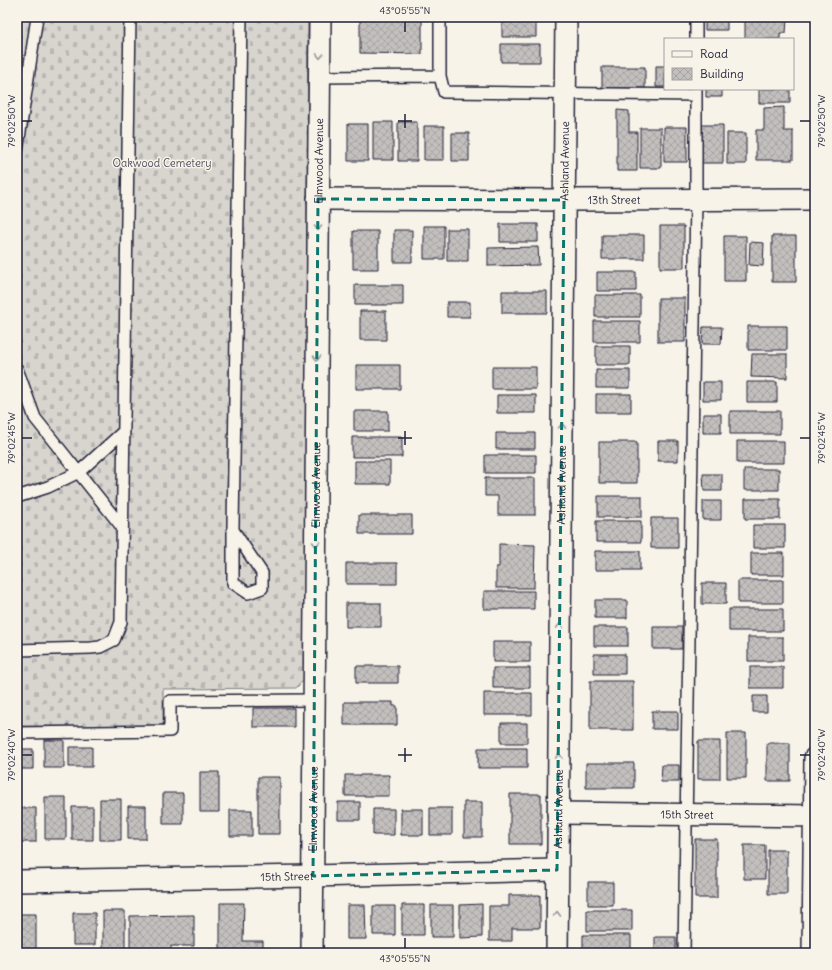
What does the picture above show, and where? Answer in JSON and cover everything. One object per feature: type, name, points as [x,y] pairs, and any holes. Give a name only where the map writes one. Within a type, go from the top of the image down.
[{"type":"street","name":"Elmwood Avenue","points":[[312,953],[320,17]]},
{"type":"street","name":"Ashland Avenue","points":[[557,953],[566,17]]},
{"type":"street","name":"13th Street","points":[[318,199],[815,199]]},
{"type":"street","points":[[813,953],[815,758]]},
{"type":"street","name":"15th Street","points":[[558,813],[815,816]]},
{"type":"street","name":"15th Street","points":[[17,881],[557,870]]},
{"type":"lane","points":[[17,152],[37,17]]},
{"type":"lane","points":[[17,650],[100,647],[114,640],[121,622],[130,17]]},
{"type":"lane","points":[[233,530],[262,573],[262,588],[248,593],[233,583],[233,530],[241,17]]},
{"type":"lane","points":[[440,17],[440,76],[444,92],[565,94],[696,92],[696,199],[684,953]]},
{"type":"lane","points":[[696,17],[696,38]]},
{"type":"lane","points":[[319,77],[440,76]]},
{"type":"lane","points":[[17,369],[35,418],[122,527]]},
{"type":"lane","points":[[17,497],[48,487],[79,472],[124,432]]},
{"type":"lane","points":[[17,733],[170,731],[170,702],[315,700]]},
{"type":"highlighted area","points":[[318,199],[564,200],[557,870],[313,876]]},
{"type":"green space","name":"Oakwood Cemetery","points":[[17,17],[308,17],[305,679],[296,688],[163,689],[163,727],[17,726]]},
{"type":"building","points":[[360,17],[422,17],[422,54],[360,53]]},
{"type":"building","points":[[705,17],[727,17],[727,30],[705,30]]},
{"type":"building","points":[[745,18],[787,19],[786,33],[780,33],[780,38],[745,38]]},
{"type":"building","points":[[502,21],[536,21],[536,37],[502,37]]},
{"type":"building","points":[[501,44],[540,44],[540,62],[501,62]]},
{"type":"building","points":[[656,66],[664,66],[664,87],[656,87]]},
{"type":"building","points":[[602,67],[645,67],[645,88],[602,88]]},
{"type":"building","points":[[706,90],[722,90],[722,97],[706,97]]},
{"type":"building","points":[[759,90],[790,90],[790,103],[759,103]]},
{"type":"building","points":[[784,107],[784,131],[793,131],[793,160],[756,160],[756,130],[764,130],[764,108]]},
{"type":"building","points":[[617,110],[629,111],[629,132],[637,132],[637,171],[617,171]]},
{"type":"building","points":[[373,122],[393,122],[393,160],[373,160]]},
{"type":"building","points":[[398,122],[417,122],[417,161],[398,161]]},
{"type":"building","points":[[348,124],[368,124],[368,161],[348,161]]},
{"type":"building","points":[[702,125],[723,125],[723,163],[702,163]]},
{"type":"building","points":[[424,126],[444,126],[444,160],[424,160]]},
{"type":"building","points":[[664,127],[687,127],[687,162],[664,162]]},
{"type":"building","points":[[640,128],[661,128],[661,168],[640,168]]},
{"type":"building","points":[[452,133],[469,133],[469,161],[452,161]]},
{"type":"building","points":[[727,133],[746,133],[746,164],[727,164]]},
{"type":"building","points":[[500,224],[538,224],[538,242],[500,242]]},
{"type":"building","points":[[424,226],[444,226],[444,259],[424,259]]},
{"type":"building","points":[[660,226],[684,226],[684,268],[660,268]]},
{"type":"building","points":[[447,229],[468,229],[468,261],[447,261]]},
{"type":"building","points":[[394,230],[412,230],[412,262],[394,262]]},
{"type":"building","points":[[353,231],[378,231],[378,269],[353,269]]},
{"type":"building","points":[[602,235],[644,235],[644,259],[602,259]]},
{"type":"building","points":[[724,236],[746,236],[746,281],[724,281]]},
{"type":"building","points":[[772,236],[796,236],[796,282],[772,282]]},
{"type":"building","points":[[750,242],[764,243],[763,266],[749,265]]},
{"type":"building","points":[[538,247],[539,265],[488,266],[488,248]]},
{"type":"building","points":[[597,272],[636,272],[636,291],[597,291]]},
{"type":"building","points":[[355,285],[403,285],[403,305],[355,305]]},
{"type":"building","points":[[502,291],[547,291],[547,313],[502,313]]},
{"type":"building","points":[[595,295],[640,295],[640,317],[595,317]]},
{"type":"building","points":[[658,298],[685,298],[685,342],[658,342]]},
{"type":"building","points":[[447,302],[470,302],[470,317],[447,317]]},
{"type":"building","points":[[360,311],[386,311],[386,340],[360,340]]},
{"type":"building","points":[[594,321],[640,321],[640,342],[594,342]]},
{"type":"building","points":[[748,326],[787,326],[787,350],[748,350]]},
{"type":"building","points":[[703,327],[722,327],[721,344],[702,344]]},
{"type":"building","points":[[596,346],[630,346],[630,365],[596,365]]},
{"type":"building","points":[[752,354],[787,354],[787,378],[751,377]]},
{"type":"building","points":[[356,365],[400,365],[400,389],[356,389]]},
{"type":"building","points":[[492,367],[536,367],[536,389],[492,389]]},
{"type":"building","points":[[596,370],[630,370],[630,388],[596,388]]},
{"type":"building","points":[[703,382],[721,382],[721,400],[703,400]]},
{"type":"building","points":[[747,382],[777,382],[777,402],[747,402]]},
{"type":"building","points":[[596,394],[631,394],[631,412],[596,412]]},
{"type":"building","points":[[497,395],[536,395],[536,413],[497,413]]},
{"type":"building","points":[[354,411],[388,411],[388,431],[354,431]]},
{"type":"building","points":[[730,411],[780,411],[780,434],[730,434]]},
{"type":"building","points":[[703,414],[721,414],[721,433],[703,433]]},
{"type":"building","points":[[496,433],[535,433],[535,449],[496,449]]},
{"type":"building","points":[[352,437],[402,437],[402,457],[352,457]]},
{"type":"building","points":[[658,441],[678,441],[678,461],[658,461]]},
{"type":"building","points":[[737,441],[784,441],[784,463],[737,463]]},
{"type":"building","points":[[599,442],[637,442],[637,483],[599,483]]},
{"type":"building","points":[[485,455],[536,455],[536,473],[485,473]]},
{"type":"building","points":[[355,461],[390,461],[390,484],[355,484]]},
{"type":"building","points":[[744,469],[779,469],[779,490],[744,490]]},
{"type":"building","points":[[703,474],[722,474],[722,491],[704,491]]},
{"type":"building","points":[[485,478],[535,478],[535,515],[498,515],[498,496],[485,496]]},
{"type":"building","points":[[598,496],[642,496],[642,517],[598,517]]},
{"type":"building","points":[[745,499],[780,499],[780,519],[745,519]]},
{"type":"building","points":[[703,501],[721,501],[721,520],[703,520]]},
{"type":"building","points":[[359,515],[412,515],[412,534],[359,534]]},
{"type":"building","points":[[651,518],[678,518],[678,548],[651,548]]},
{"type":"building","points":[[596,521],[641,521],[641,542],[596,542]]},
{"type":"building","points":[[753,525],[785,525],[785,548],[753,548]]},
{"type":"building","points":[[499,544],[535,545],[534,588],[496,588],[496,567],[499,567]]},
{"type":"building","points":[[595,551],[640,551],[640,570],[595,570]]},
{"type":"building","points":[[751,553],[784,553],[784,575],[751,575]]},
{"type":"building","points":[[346,563],[397,563],[397,584],[346,584]]},
{"type":"building","points":[[738,580],[783,580],[783,603],[738,603]]},
{"type":"building","points":[[702,583],[726,583],[726,604],[702,604]]},
{"type":"building","points":[[484,591],[534,591],[534,609],[484,609]]},
{"type":"building","points":[[595,600],[627,600],[627,618],[595,618]]},
{"type":"building","points":[[346,603],[381,603],[381,627],[346,627]]},
{"type":"building","points":[[729,609],[783,609],[783,631],[729,631]]},
{"type":"building","points":[[594,627],[628,627],[628,646],[594,646]]},
{"type":"building","points":[[653,627],[682,627],[682,649],[653,649]]},
{"type":"building","points":[[748,637],[783,637],[783,661],[748,661]]},
{"type":"building","points":[[493,642],[530,642],[530,662],[493,662]]},
{"type":"building","points":[[594,654],[625,654],[625,674],[594,674]]},
{"type":"building","points":[[356,666],[398,666],[398,683],[356,683]]},
{"type":"building","points":[[750,667],[783,667],[783,688],[750,688]]},
{"type":"building","points":[[493,668],[530,668],[530,688],[493,688]]},
{"type":"building","points":[[590,681],[633,681],[633,730],[590,730]]},
{"type":"building","points":[[484,693],[532,693],[532,715],[484,715]]},
{"type":"building","points":[[753,696],[767,696],[767,712],[753,712]]},
{"type":"building","points":[[344,702],[393,702],[393,706],[397,706],[397,725],[344,725]]},
{"type":"building","points":[[253,708],[294,708],[294,727],[253,727]]},
{"type":"building","points":[[652,711],[678,711],[678,729],[652,729]]},
{"type":"building","points":[[501,723],[527,723],[527,743],[501,743]]},
{"type":"building","points":[[727,733],[746,733],[746,778],[727,778]]},
{"type":"building","points":[[44,740],[64,740],[64,768],[44,768]]},
{"type":"building","points":[[698,741],[720,741],[720,779],[698,779]]},
{"type":"building","points":[[767,743],[790,743],[790,781],[767,781]]},
{"type":"building","points":[[69,747],[92,747],[92,767],[69,767]]},
{"type":"building","points":[[478,748],[527,748],[527,768],[478,768]]},
{"type":"building","points":[[17,749],[33,749],[33,769],[17,769]]},
{"type":"building","points":[[586,763],[634,763],[634,788],[586,788]]},
{"type":"building","points":[[662,765],[679,765],[679,782],[661,782]]},
{"type":"building","points":[[200,772],[219,772],[219,812],[200,812]]},
{"type":"building","points":[[345,775],[389,775],[389,796],[345,796]]},
{"type":"building","points":[[258,777],[280,777],[280,834],[258,834]]},
{"type":"building","points":[[163,793],[183,793],[183,824],[163,824]]},
{"type":"building","points":[[510,794],[541,794],[541,844],[510,844]]},
{"type":"building","points":[[45,797],[66,797],[66,839],[45,839]]},
{"type":"building","points":[[100,799],[121,799],[121,840],[100,840]]},
{"type":"building","points":[[338,802],[360,802],[360,820],[338,820]]},
{"type":"building","points":[[464,802],[482,802],[482,837],[464,837]]},
{"type":"building","points":[[128,806],[146,806],[146,839],[128,839]]},
{"type":"building","points":[[72,807],[93,807],[93,840],[72,840]]},
{"type":"building","points":[[17,808],[36,808],[36,842],[17,842]]},
{"type":"building","points":[[430,808],[452,808],[452,835],[430,835]]},
{"type":"building","points":[[373,809],[394,809],[394,835],[373,835]]},
{"type":"building","points":[[401,809],[423,809],[423,835],[401,835]]},
{"type":"building","points":[[230,810],[252,810],[252,836],[230,836]]},
{"type":"building","points":[[695,839],[717,839],[717,898],[695,898]]},
{"type":"building","points":[[744,845],[765,845],[765,879],[744,879]]},
{"type":"building","points":[[768,850],[787,850],[787,894],[768,894]]},
{"type":"building","points":[[588,882],[613,882],[613,905],[588,905]]},
{"type":"building","points":[[509,895],[540,895],[540,928],[512,928],[512,941],[489,941],[489,906],[509,906]]},
{"type":"building","points":[[220,903],[244,903],[243,941],[263,941],[263,953],[220,953]]},
{"type":"building","points":[[482,904],[482,937],[460,938],[460,905]]},
{"type":"building","points":[[347,905],[365,905],[366,939],[347,939]]},
{"type":"building","points":[[402,905],[424,905],[424,935],[402,935]]},
{"type":"building","points":[[431,905],[453,905],[453,937],[431,937]]},
{"type":"building","points":[[373,906],[395,906],[395,935],[373,935]]},
{"type":"building","points":[[587,910],[632,910],[632,931],[587,931]]},
{"type":"building","points":[[103,911],[125,911],[125,953],[103,953]]},
{"type":"building","points":[[73,913],[95,913],[95,945],[73,945]]},
{"type":"building","points":[[17,914],[36,914],[36,953],[17,953]]},
{"type":"building","points":[[194,915],[194,946],[171,946],[171,953],[152,953],[152,950],[130,950],[130,916]]},
{"type":"building","points":[[583,935],[631,935],[631,953],[583,953]]},
{"type":"building","points":[[655,937],[676,937],[676,953],[655,953]]}]
